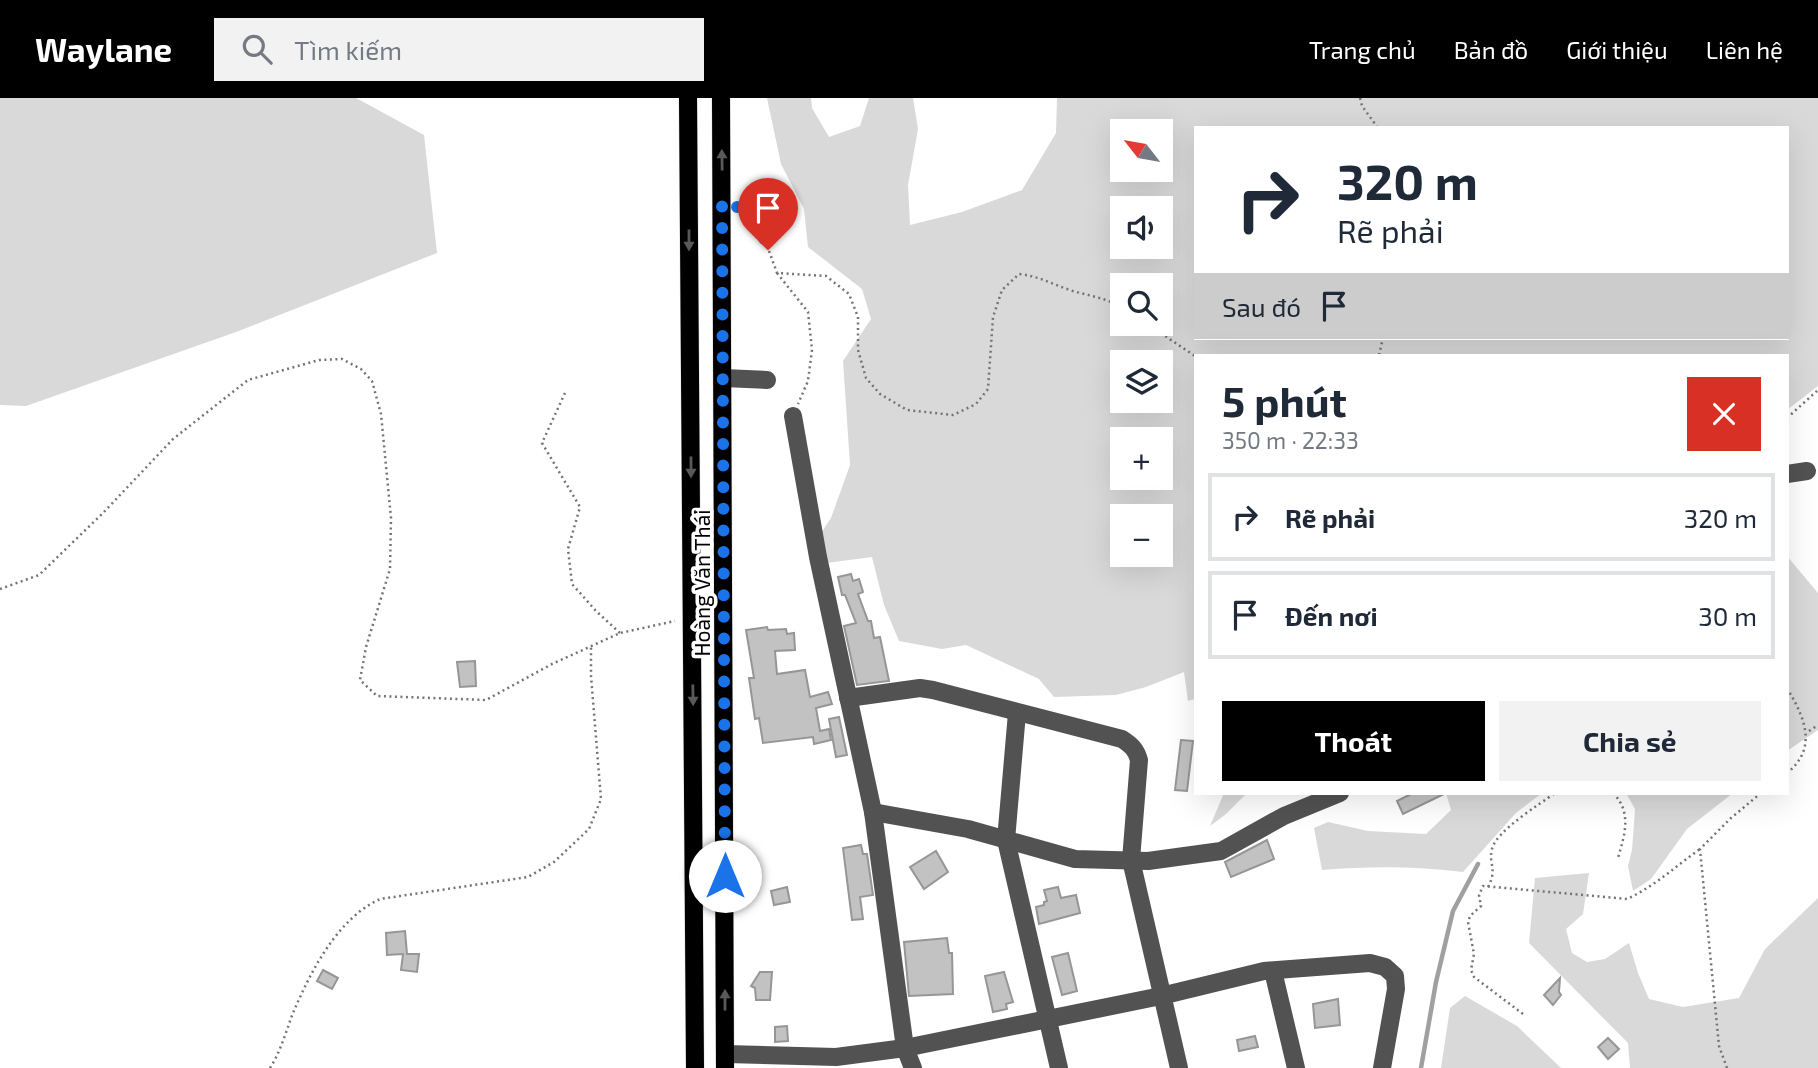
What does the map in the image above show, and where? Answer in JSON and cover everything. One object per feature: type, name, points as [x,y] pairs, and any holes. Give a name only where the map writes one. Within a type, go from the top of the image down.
[{"type":"main road","name":"Hoàng Văn Thái","points":[[688,98],[696,1061]]},
{"type":"main road","name":"Hoàng Văn Thái","points":[[721,98],[725,1061]]},
{"type":"main road","points":[[696,1061],[725,1061]]},
{"type":"street","points":[[723,378],[767,380]]},
{"type":"street","points":[[793,416],[818,557],[873,812],[905,1048],[913,1068]]},
{"type":"street","points":[[1789,474],[1807,471]]},
{"type":"street","points":[[848,698],[920,688],[1122,739],[1136,751],[1139,760],[1131,860],[1179,1068]]},
{"type":"street","points":[[1017,713],[1006,840],[1059,1068]]},
{"type":"street","points":[[873,812],[968,829],[1075,859],[1147,860],[1222,851],[1284,816],[1335,795]]},
{"type":"street","points":[[725,1061],[836,1057],[905,1048],[1273,971],[1370,963],[1385,967],[1395,976],[1396,989],[1382,1068]]},
{"type":"street","points":[[1273,971],[1296,1068]]},
{"type":"path","points":[[1360,98],[1362,106],[1377,126]]},
{"type":"path","points":[[722,201],[737,207],[760,226],[777,274],[808,312],[812,351],[808,381],[793,416]]},
{"type":"path","points":[[777,274],[826,276],[849,295],[858,317],[858,350],[866,378],[880,394],[907,411],[953,415],[976,404],[988,389],[993,317],[1002,290],[1018,274],[1037,276],[1110,301]]},
{"type":"path","points":[[1165,336],[1194,355]]},
{"type":"path","points":[[0,589],[39,575],[173,439],[248,380],[319,360],[342,359],[361,369],[372,381],[381,414],[391,518],[390,569],[366,647],[360,680],[377,696],[486,701],[552,664],[620,633],[692,618]]},
{"type":"path","points":[[1789,416],[1818,390]]},
{"type":"path","points":[[565,393],[542,443],[580,508],[568,549],[572,584],[620,633]]},
{"type":"path","points":[[270,1068],[308,980],[321,957],[365,906],[380,898],[528,877],[554,862],[589,829],[601,799],[591,676],[592,646]]},
{"type":"path","points":[[1789,691],[1808,732],[1805,753],[1789,771]]},
{"type":"path","points":[[1808,732],[1818,725]]},
{"type":"path","points":[[1488,887],[1494,877],[1492,847],[1498,836],[1552,795]]},
{"type":"path","points":[[1614,795],[1625,809],[1626,818],[1625,835],[1618,858]]},
{"type":"path","points":[[1523,1014],[1474,977],[1471,970],[1474,954],[1468,922],[1480,906],[1480,889],[1483,886],[1628,899],[1648,889],[1700,849],[1759,795]]},
{"type":"path","points":[[1700,849],[1719,1046],[1727,1068]]},
{"type":"shaded area","points":[[0,98],[356,98],[424,135],[437,253],[236,332],[26,406],[0,405]]},
{"type":"shaded area","points":[[767,98],[811,98],[812,108],[829,137],[860,126],[869,98],[913,98],[918,129],[908,185],[910,225],[962,212],[1022,190],[1056,133],[1057,98],[1818,98],[1818,386],[1789,408],[1789,354],[1194,354],[1194,699],[1188,701],[1184,672],[1116,695],[1054,697],[1039,679],[966,645],[942,649],[899,641],[884,605],[872,557],[826,563],[815,542],[831,518],[850,465],[843,361],[871,319],[862,289],[808,247],[804,209],[781,164]]},
{"type":"shaded area","points":[[1789,558],[1818,593],[1818,730],[1789,750]]},
{"type":"shaded area","points":[[1223,795],[1245,795],[1226,814],[1210,826]]},
{"type":"shaded area","points":[[1447,795],[1539,795],[1516,813],[1463,872],[1393,867],[1322,870],[1314,828],[1328,822],[1368,831],[1426,834],[1451,810]]},
{"type":"shaded area","points":[[1627,795],[1730,795],[1687,829],[1651,879],[1633,891],[1628,866],[1635,809]]},
{"type":"shaded area","points":[[1589,873],[1583,914],[1566,929],[1572,953],[1587,962],[1605,959],[1629,943],[1649,999],[1683,1007],[1739,998],[1765,949],[1818,898],[1818,1068],[1630,1068],[1628,1043],[1529,943],[1535,878]]},
{"type":"shaded area","points":[[1465,996],[1517,1026],[1561,1068],[1441,1068],[1450,1008]]},
{"type":"building","points":[[851,574],[853,581],[859,579],[863,592],[858,594],[868,621],[871,621],[874,638],[880,637],[889,681],[857,685],[844,626],[856,623],[845,595],[842,595],[838,577]]},
{"type":"building","points":[[767,627],[768,630],[786,629],[787,634],[794,633],[795,650],[775,651],[777,674],[805,670],[810,697],[828,692],[832,704],[816,708],[820,731],[829,729],[831,740],[814,744],[813,737],[763,743],[759,718],[755,719],[749,678],[754,678],[746,630]]},
{"type":"building","points":[[475,661],[476,686],[460,687],[457,662]]},
{"type":"building","points":[[839,717],[847,755],[836,757],[829,719]]},
{"type":"building","points":[[1181,740],[1193,741],[1187,791],[1175,790]]},
{"type":"building","points":[[1409,795],[1442,795],[1403,814],[1397,801]]},
{"type":"building","points":[[1267,840],[1274,859],[1231,877],[1225,862]]},
{"type":"building","points":[[861,845],[863,854],[867,854],[873,895],[860,897],[863,919],[852,920],[843,848]]},
{"type":"building","points":[[936,851],[948,872],[924,889],[910,867]]},
{"type":"building","points":[[787,887],[790,902],[774,905],[771,891]]},
{"type":"building","points":[[1058,887],[1061,898],[1076,895],[1080,913],[1039,924],[1036,907],[1047,901],[1044,890]]},
{"type":"building","points":[[405,931],[407,954],[419,954],[417,972],[401,970],[403,954],[387,955],[386,933]]},
{"type":"building","points":[[947,938],[949,953],[952,953],[953,994],[909,996],[904,942]]},
{"type":"building","points":[[1068,953],[1077,991],[1062,995],[1052,957]]},
{"type":"building","points":[[323,970],[338,978],[332,989],[317,981]]},
{"type":"building","points":[[760,972],[772,972],[770,1000],[756,1000],[755,988],[751,986]]},
{"type":"building","points":[[1004,972],[1013,1002],[1006,1004],[1007,1009],[993,1012],[985,976]]},
{"type":"building","points":[[1560,978],[1561,995],[1553,1005],[1544,995]]},
{"type":"building","points":[[1338,999],[1340,1025],[1315,1028],[1313,1004]]},
{"type":"building","points":[[787,1026],[788,1041],[775,1042],[775,1027]]},
{"type":"building","points":[[1255,1036],[1258,1047],[1239,1051],[1237,1040]]},
{"type":"building","points":[[1608,1038],[1619,1049],[1608,1059],[1598,1047]]},
{"type":"waterway","points":[[1421,1068],[1436,982],[1453,911],[1478,864]]},
{"type":"route","points":[[725,876],[722,201],[737,207],[760,226],[768,250]]}]
